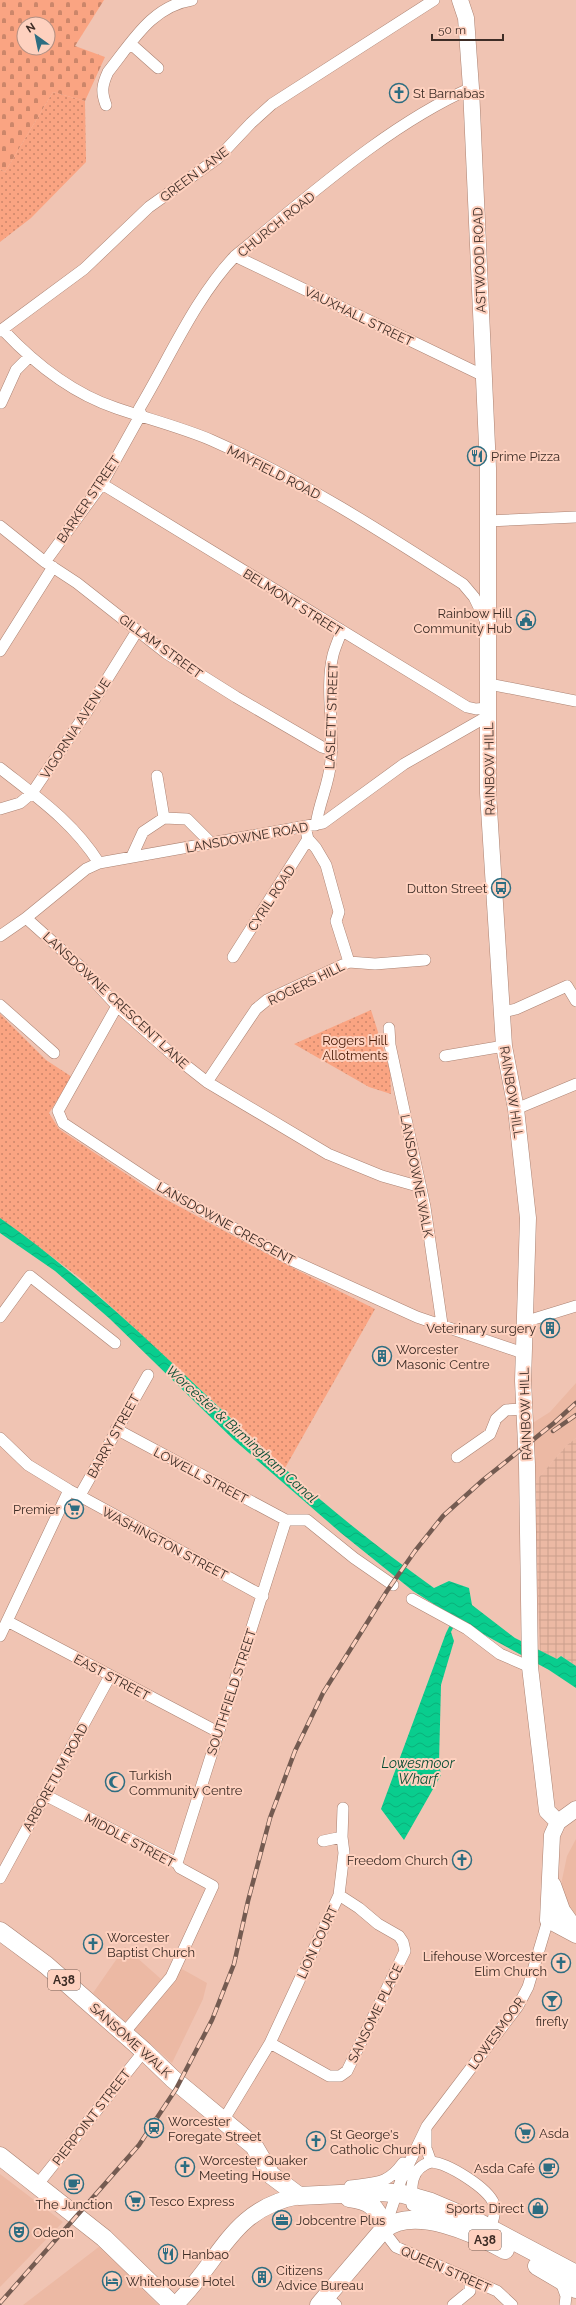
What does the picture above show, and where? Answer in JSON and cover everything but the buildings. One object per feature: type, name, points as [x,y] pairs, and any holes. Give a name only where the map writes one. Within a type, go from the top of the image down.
[{"type":"main road","name":"ASTWOOD ROAD","points":[[460,0],[466,18],[471,88],[484,376],[488,521]]},
{"type":"main road","name":"RAINBOW HILL","points":[[488,521],[488,792],[504,1046],[516,1110],[528,1218],[523,1353],[523,1409],[527,1465],[530,1665],[547,1811],[558,1822]]},
{"type":"main road","points":[[576,1809],[558,1822],[552,1835],[548,1920],[576,1934]]},
{"type":"main road","points":[[549,1874],[562,1910],[576,1930]]},
{"type":"main road","name":"SANSOME WALK","points":[[0,1931],[46,1965],[144,2050],[173,2079],[223,2121]]},
{"type":"main road","name":"A38","points":[[223,2121],[254,2146],[271,2175],[306,2195],[404,2195],[430,2202],[490,2228],[568,2276],[576,2289]]},
{"type":"main road","points":[[0,2156],[38,2184],[104,2238],[174,2305],[242,2223],[267,2205],[306,2195],[364,2200],[377,2210],[384,2229],[327,2302]]},
{"type":"main road","name":"A38","points":[[384,2229],[412,2220],[424,2220],[459,2228],[568,2276]]},
{"type":"street","points":[[106,105],[102,95],[104,82],[131,44],[157,14],[173,2],[192,0]]},
{"type":"street","name":"GREEN LANE","points":[[1,331],[84,269],[149,207],[218,158],[251,123],[272,104],[434,0]]},
{"type":"street","points":[[131,44],[158,68]]},
{"type":"street","name":"CHURCH ROAD","points":[[141,414],[139,409],[199,304],[221,271],[235,256],[364,154],[430,108],[471,88]]},
{"type":"street","name":"VAUXHALL STREET","points":[[235,256],[484,376]]},
{"type":"street","name":"MAYFIELD ROAD","points":[[1,331],[29,357],[69,387],[116,408],[141,414],[210,440],[292,479],[343,507],[463,584],[474,597],[489,628]]},
{"type":"street","points":[[1,402],[16,370],[29,357]]},
{"type":"street","name":"BARKER STREET","points":[[0,651],[49,564],[102,484],[141,414]]},
{"type":"street","name":"BELMONT STREET","points":[[102,484],[341,632],[467,707],[488,712]]},
{"type":"street","points":[[488,521],[576,517]]},
{"type":"street","name":"GILLAM STREET","points":[[0,526],[49,564],[77,583],[166,653],[236,697],[322,747],[332,750]]},
{"type":"street","name":"VIGORNIA AVENUE","points":[[0,809],[20,803],[32,793],[86,713],[137,631]]},
{"type":"street","name":"LASLETT STREET","points":[[316,825],[318,809],[329,779],[332,750],[330,678],[333,655],[341,632]]},
{"type":"street","points":[[489,684],[576,701]]},
{"type":"street","name":"LANSDOWNE ROAD","points":[[0,936],[26,918],[86,869],[99,863],[132,856],[316,825],[334,816],[404,764],[488,712]]},
{"type":"street","points":[[0,768],[32,793],[85,840],[99,863]]},
{"type":"street","points":[[157,776],[164,818]]},
{"type":"street","points":[[132,856],[143,832],[164,818],[187,819],[211,843]]},
{"type":"street","points":[[305,827],[308,839],[316,848],[326,865],[339,912],[336,922],[349,962],[375,964],[425,960]]},
{"type":"street","name":"CYRIL ROAD","points":[[233,957],[308,839]]},
{"type":"street","name":"LANSDOWNE CRESCENT LANE","points":[[26,918],[82,969],[118,1006],[174,1056],[207,1082],[328,1154],[382,1176],[421,1187]]},
{"type":"street","name":"ROGERS HILL","points":[[207,1082],[256,1009],[268,1000],[349,962]]},
{"type":"street","points":[[503,1012],[516,1009],[568,986],[576,1001]]},
{"type":"street","points":[[0,1005],[54,1053]]},
{"type":"street","name":"LANSDOWNE CRESCENT","points":[[118,1006],[58,1110],[62,1123],[155,1184],[289,1259],[417,1317],[442,1324],[523,1353]]},
{"type":"street","name":"LANSDOWNE WALK","points":[[389,1028],[390,1045],[421,1187],[435,1268],[442,1324]]},
{"type":"street","points":[[445,1056],[504,1046]]},
{"type":"street","points":[[516,1110],[576,1084]]},
{"type":"street","points":[[0,1317],[30,1276],[115,1343]]},
{"type":"street","points":[[524,1322],[576,1306]]},
{"type":"street","name":"BARRY STREET","points":[[79,1497],[116,1429],[148,1375]]},
{"type":"street","points":[[457,1457],[490,1434],[496,1419],[506,1410],[523,1409]]},
{"type":"street","name":"LOWELL STREET","points":[[116,1429],[286,1520]]},
{"type":"street","name":"WASHINGTON STREET","points":[[0,1438],[28,1465],[79,1497],[263,1596]]},
{"type":"street","points":[[0,1636],[69,1490]]},
{"type":"street","points":[[286,1520],[307,1520],[354,1558],[393,1585]]},
{"type":"street","name":"SOUTHFIELD STREET","points":[[177,1863],[286,1520]]},
{"type":"street","points":[[412,1599],[467,1629],[500,1654],[530,1665]]},
{"type":"street","name":"EAST STREET","points":[[7,1621],[218,1732]]},
{"type":"street","name":"ARBORETUM ROAD","points":[[0,1878],[110,1676]]},
{"type":"street","name":"MIDDLE STREET","points":[[45,1795],[177,1863],[180,1868],[213,1886],[171,1977],[124,2033]]},
{"type":"street","name":"LION COURT","points":[[270,2043],[339,1895],[344,1853],[342,1837],[342,1808]]},
{"type":"street","points":[[323,1841],[342,1837]]},
{"type":"street","name":"SANSOME PLACE","points":[[270,2043],[328,2076],[340,2076],[347,2071],[405,1951],[403,1942],[399,1936],[378,1924],[359,1908],[339,1895]]},
{"type":"street","name":"LOWESMOOR","points":[[306,2195],[344,2186],[382,2182],[394,2176],[424,2131],[518,2006],[528,1988],[548,1920]]},
{"type":"street","points":[[223,2121],[270,2043]]},
{"type":"street","name":"PIERPOINT STREET","points":[[38,2184],[144,2050]]},
{"type":"street","points":[[424,2131],[426,2148],[431,2162]]},
{"type":"street","name":"LOWESMOOR","points":[[404,2195],[424,2131]]},
{"type":"street","points":[[384,2229],[411,2185],[416,2172],[421,2166],[431,2162],[440,2163],[467,2178],[490,2197],[494,2208],[490,2228]]},
{"type":"street","points":[[404,2195],[413,2207],[459,2228]]},
{"type":"street","name":"QUEEN STREET","points":[[384,2229],[396,2247],[468,2277],[470,2280],[497,2291],[512,2305]]},
{"type":"street","points":[[565,2305],[568,2276]]},
{"type":"street","points":[[453,2305],[470,2291],[470,2280]]},
{"type":"shaded area","points":[[576,1383],[576,1438],[567,1445],[534,1483],[531,1424],[550,1412]]},
{"type":"shaded area","points":[[576,1438],[576,1666],[561,1656],[557,1659],[540,1651],[534,1483],[567,1445]]},
{"type":"shaded area","points":[[576,1839],[576,1919],[562,1896],[562,1880],[567,1856]]},
{"type":"shaded area","points":[[125,1947],[161,1979],[173,1964],[207,1983],[203,1999],[172,2063],[93,1993]]},
{"type":"shaded area","points":[[0,2174],[63,2222],[0,2287]]},
{"type":"shaded area","points":[[100,2246],[158,2305],[23,2305]]},
{"type":"green space","points":[[0,0],[104,0],[75,46],[105,57],[85,101],[53,92],[5,172],[0,169]]},
{"type":"green space","points":[[53,92],[85,101],[86,162],[31,218],[0,242],[0,169],[5,172]]},
{"type":"green space","name":"Rogers Hill Allotments","points":[[371,1010],[390,1070],[391,1094],[369,1087],[294,1044]]},
{"type":"green space","points":[[0,1014],[46,1060],[72,1077],[49,1113],[59,1129],[156,1194],[297,1270],[375,1309],[285,1468],[80,1278],[0,1218]]},
{"type":"water","points":[[0,1218],[38,1246],[110,1306],[283,1467],[376,1545],[434,1588],[449,1581],[469,1588],[472,1605],[515,1638],[557,1659],[561,1656],[576,1666],[576,1688],[549,1670],[457,1620],[451,1632],[454,1641],[441,1685],[439,1763],[441,1775],[404,1840],[381,1809],[446,1633],[454,1617],[413,1591],[341,1533],[234,1440],[110,1319],[55,1271],[0,1233]]},
{"type":"railway","points":[[0,2303],[139,2145],[176,2089],[212,2020],[234,1964],[248,1901],[270,1818],[295,1751],[323,1693],[387,1591],[415,1551],[443,1516],[483,1480],[554,1423],[576,1403]]},
{"type":"railway","points":[[553,1431],[576,1415]]},
{"type":"place","name":"St Barnabas","points":[[399,93]]},
{"type":"place","name":"Prime Pizza","points":[[477,456]]},
{"type":"place","name":"Rainbow Hill Community Hub","points":[[526,620]]},
{"type":"place","name":"Dutton Street","points":[[501,888]]},
{"type":"place","name":"Veterinary surgery","points":[[550,1328]]},
{"type":"place","name":"Worcester Masonic Centre","points":[[382,1356]]},
{"type":"place","name":"Premier","points":[[74,1509]]},
{"type":"place","name":"Turkish Community Centre","points":[[115,1782]]},
{"type":"place","name":"Freedom Church","points":[[462,1860]]},
{"type":"place","name":"Worcester Baptist Church","points":[[93,1944]]},
{"type":"place","name":"Lifehouse Worcester Elim Church","points":[[561,1963]]},
{"type":"place","name":"firefly","points":[[552,2001]]},
{"type":"place","name":"Worcester Foregate Street","points":[[154,2128]]},
{"type":"place","name":"Asda","points":[[525,2133]]},
{"type":"place","name":"St George's Catholic Church","points":[[316,2141]]},
{"type":"place","name":"Worcester Quaker Meeting House","points":[[185,2167]]},
{"type":"place","name":"Asda Café","points":[[549,2168]]},
{"type":"place","name":"The Junction","points":[[74,2184]]},
{"type":"place","name":"Tesco Express","points":[[135,2201]]},
{"type":"place","name":"Sports Direct","points":[[538,2208]]},
{"type":"place","name":"Jobcentre Plus","points":[[282,2220]]},
{"type":"place","name":"Odeon","points":[[19,2232]]},
{"type":"place","name":"Hanbao","points":[[168,2254]]},
{"type":"place","name":"Citizens Advice Bureau","points":[[262,2277]]},
{"type":"place","name":"Whitehouse Hotel","points":[[112,2281]]},
{"type":"water label","name":"Worcester & Birmingham Canal","points":[[242,1434]]},
{"type":"water label","name":"Lowesmoor Wharf","points":[[418,1772]]}]
